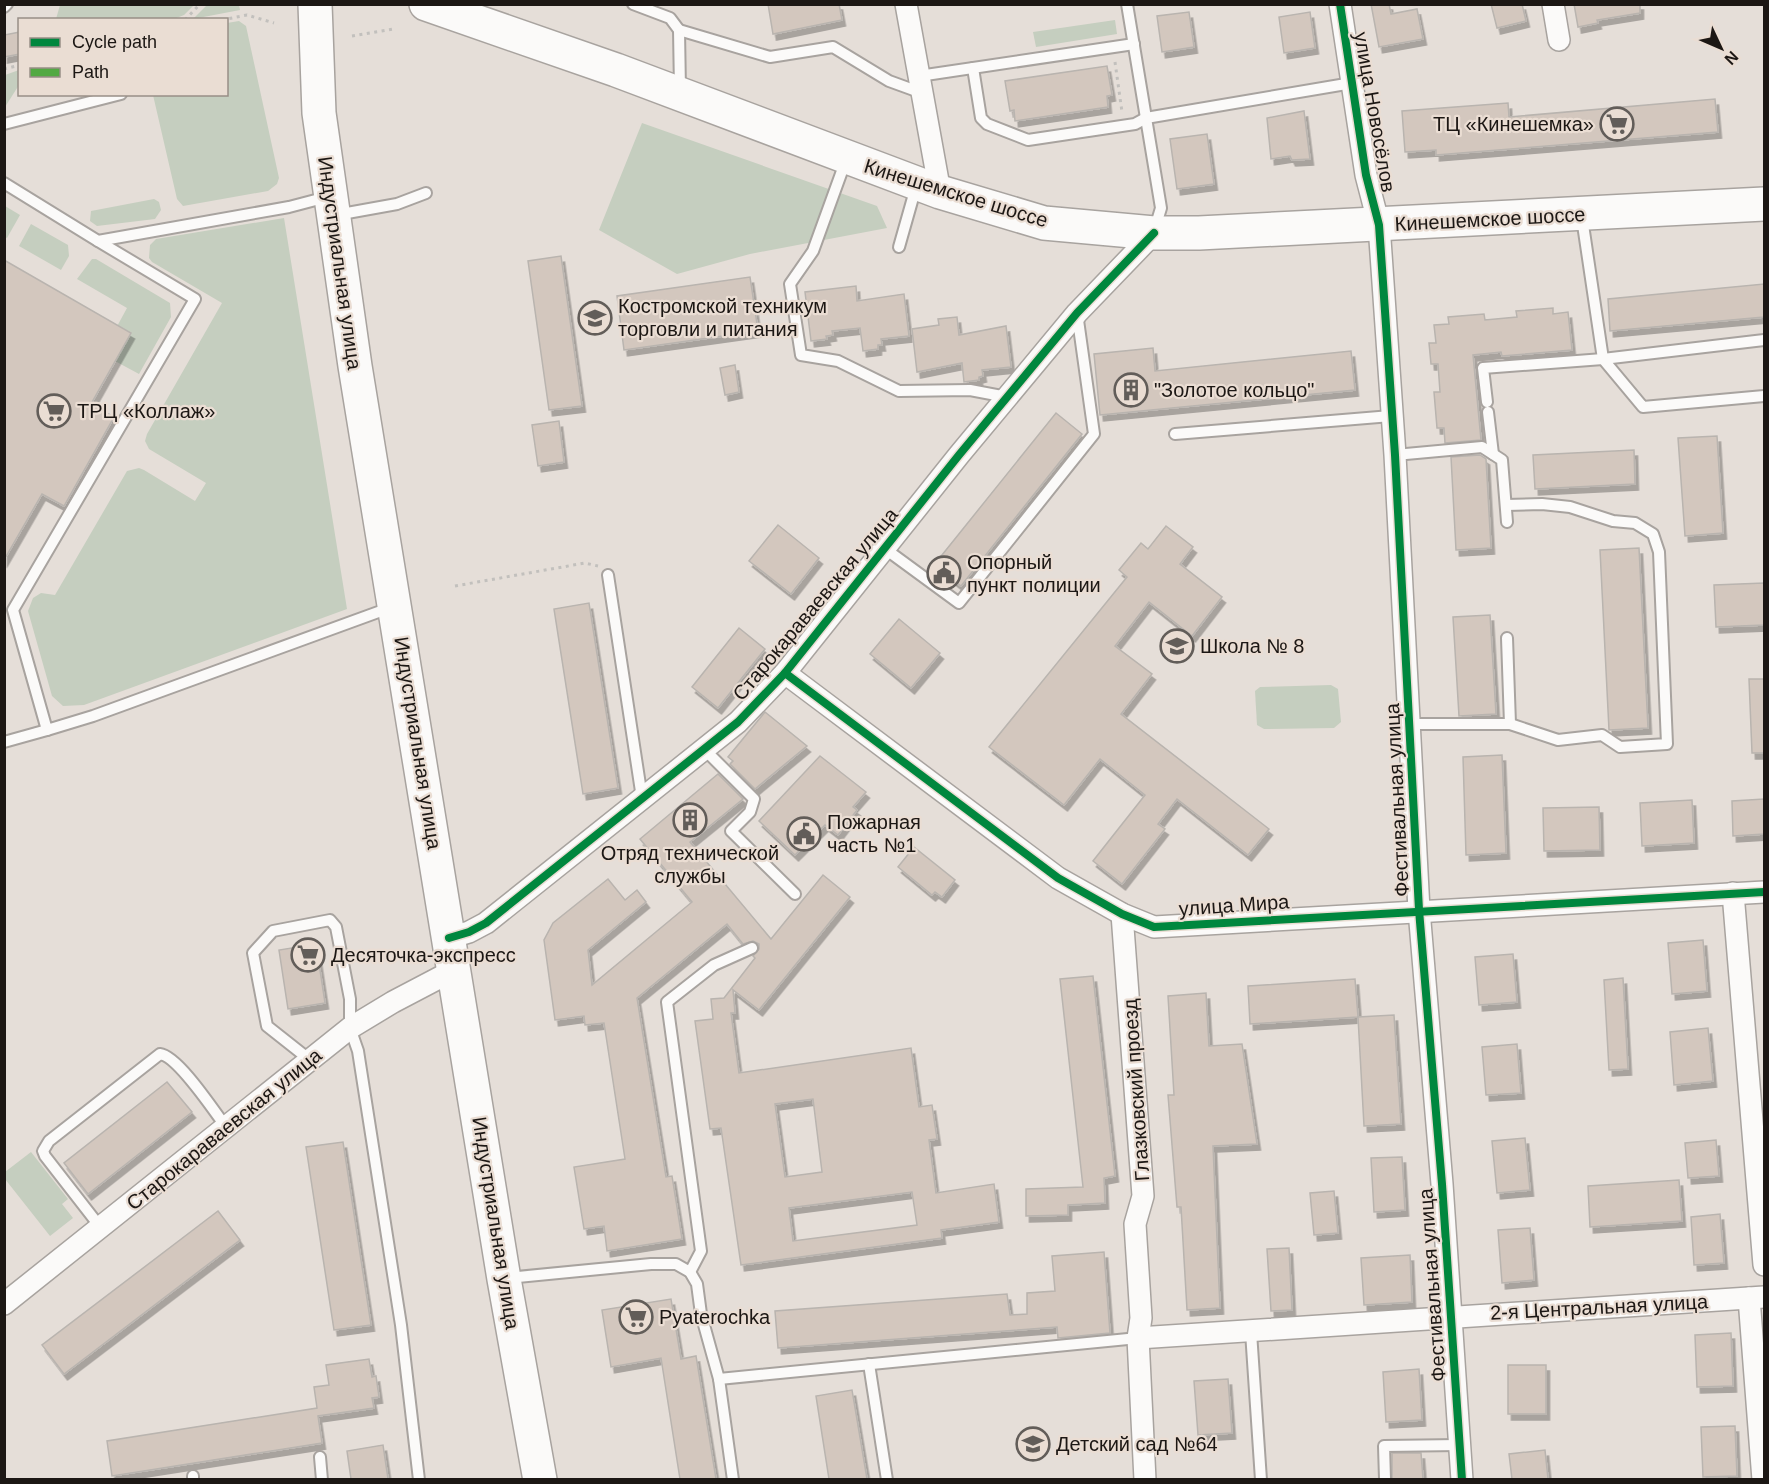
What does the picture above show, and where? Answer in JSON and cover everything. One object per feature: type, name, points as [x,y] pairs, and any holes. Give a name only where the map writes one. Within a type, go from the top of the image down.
[{"type":"main road","name":"Индустриальная улица","points":[[315,4],[319,113],[332,206],[504,1279],[540,1479]]},
{"type":"main road","name":"Кинешемское шоссе","points":[[426,4],[680,94],[929,188],[1044,223],[1154,233],[1379,225],[1764,204]]},
{"type":"street","points":[[906,4],[921,85],[929,188]]},
{"type":"street","name":"улица Новосёлов","points":[[1340,4],[1366,175],[1379,225]]},
{"type":"street","points":[[1553,4],[1559,40]]},
{"type":"street","name":"Фестивальная улица","points":[[1379,225],[1395,455],[1419,910],[1442,1184],[1462,1479]]},
{"type":"street","name":"Старокараваевская улица","points":[[450,938],[486,923],[738,722],[785,673],[884,548],[1077,313],[1154,233]]},
{"type":"street","name":"улица Мира","points":[[785,673],[1058,879],[1122,914],[1154,927],[1764,892]]},
{"type":"street","points":[[1733,893],[1764,1265]]},
{"type":"street","name":"Глазковский проезд","points":[[1122,914],[1143,1196],[1135,1224],[1141,1318],[1138,1338],[1145,1479]]},
{"type":"street","name":"Старокараваевская улица","points":[[4,1304],[350,1028],[454,970]]},
{"type":"street","name":"2-я Центральная улица","points":[[1138,1338],[1251,1332],[1297,1326],[1450,1316],[1757,1298],[1763,1479]]},
{"type":"lane","points":[[633,4],[670,18],[679,30],[680,94]]},
{"type":"lane","points":[[1127,4],[1161,207],[1154,233]]},
{"type":"lane","points":[[679,30],[770,57],[833,47],[889,81],[921,85],[973,68],[1134,44]]},
{"type":"lane","points":[[973,68],[981,118],[987,124],[1028,140],[1124,126],[1146,118],[1352,83]]},
{"type":"lane","points":[[4,124],[113,96]]},
{"type":"lane","points":[[846,158],[813,251],[790,284],[801,355],[838,361],[899,391],[970,390],[1007,397]]},
{"type":"lane","points":[[4,183],[195,299],[13,610],[47,730]]},
{"type":"lane","points":[[899,247],[929,188]]},
{"type":"lane","points":[[98,241],[290,207],[397,204],[426,193]]},
{"type":"lane","points":[[1581,215],[1603,359],[1643,407],[1764,396]]},
{"type":"lane","points":[[884,548],[959,603],[1094,434],[1077,313]]},
{"type":"lane","points":[[1493,454],[1483,368],[1603,359],[1763,342]]},
{"type":"lane","points":[[1175,434],[1391,417]]},
{"type":"lane","points":[[1395,455],[1482,447],[1502,460],[1507,522]]},
{"type":"lane","points":[[1410,724],[1510,724],[1558,740],[1602,735],[1620,747],[1667,744],[1659,552],[1653,534],[1635,523],[1613,521],[1570,507],[1542,504],[1506,505]]},
{"type":"lane","points":[[608,575],[642,798]]},
{"type":"lane","points":[[4,742],[93,716],[395,606]]},
{"type":"lane","points":[[1507,638],[1510,724]]},
{"type":"lane","points":[[704,749],[754,799],[750,812],[731,831],[795,894]]},
{"type":"lane","points":[[310,1060],[272,1031],[265,1020],[253,953],[273,931],[325,920],[334,923],[350,999],[350,1028],[358,1051],[401,1325],[419,1479]]},
{"type":"lane","points":[[690,1272],[701,1251],[667,1002],[714,965],[752,948]]},
{"type":"lane","points":[[101,1227],[45,1156],[43,1151],[49,1141],[160,1054],[168,1057],[182,1070],[226,1127]]},
{"type":"lane","points":[[504,1279],[651,1264],[676,1264],[690,1272],[697,1284],[701,1314],[719,1379],[733,1479]]},
{"type":"lane","points":[[1251,1332],[1261,1479]]},
{"type":"lane","points":[[719,1379],[1138,1338]]},
{"type":"lane","points":[[869,1364],[887,1479]]},
{"type":"lane","points":[[1385,1479],[1384,1446],[1460,1445]]},
{"type":"lane","points":[[320,1457],[322,1479]]},
{"type":"path","points":[[187,18],[200,4]]},
{"type":"path","points":[[228,19],[247,15],[274,23]]},
{"type":"path","points":[[352,36],[394,29]]},
{"type":"path","points":[[1113,47],[1124,126]]},
{"type":"path","points":[[455,586],[585,563],[597,565],[608,575]]},
{"type":"green space","points":[[60,4],[194,5],[184,15],[176,18],[56,18]]},
{"type":"green space","points":[[208,4],[239,5],[240,10],[194,18]]},
{"type":"green space","points":[[1115,20],[1117,34],[1036,47],[1033,32]]},
{"type":"green space","points":[[239,21],[246,26],[279,178],[277,184],[268,191],[183,206],[177,199],[153,96],[228,96],[228,23]]},
{"type":"green space","points":[[18,70],[18,87],[5,107],[5,75]]},
{"type":"green space","points":[[642,123],[877,206],[887,228],[750,254],[677,274],[599,230]]},
{"type":"green space","points":[[154,199],[159,202],[161,210],[155,219],[97,226],[90,221],[91,211]]},
{"type":"green space","points":[[5,206],[20,215],[7,238],[5,237]]},
{"type":"green space","points":[[284,218],[347,609],[84,705],[63,706],[52,696],[28,611],[33,598],[41,593],[55,595],[127,471],[139,468],[144,470],[195,501],[206,483],[149,449],[145,441],[222,303],[152,262],[149,258],[150,245],[156,239]]},
{"type":"green space","points":[[31,224],[68,245],[69,256],[61,270],[19,246]]},
{"type":"green space","points":[[92,259],[96,259],[170,303],[171,317],[139,374],[102,354],[127,308],[77,279]]},
{"type":"green space","points":[[1331,685],[1338,689],[1341,722],[1334,728],[1264,729],[1257,725],[1255,691],[1260,687]]},
{"type":"green space","points":[[31,1152],[68,1199],[62,1204],[73,1218],[50,1236],[5,1179],[5,1172]]},
{"type":"building","points":[[768,4],[839,4],[842,20],[773,34]]},
{"type":"building","points":[[1371,4],[1389,4],[1391,14],[1417,9],[1423,39],[1379,47]]},
{"type":"building","points":[[1491,4],[1522,4],[1526,21],[1497,28]]},
{"type":"building","points":[[1574,4],[1640,4],[1640,13],[1597,20],[1598,23],[1578,27]]},
{"type":"building","points":[[1189,12],[1194,47],[1162,52],[1157,16]]},
{"type":"building","points":[[1310,12],[1315,48],[1284,53],[1279,17]]},
{"type":"building","points":[[18,32],[18,54],[4,57],[4,35]]},
{"type":"building","points":[[1107,66],[1112,95],[1107,96],[1108,107],[1015,121],[1014,110],[1010,111],[1005,81]]},
{"type":"building","points":[[1715,99],[1718,132],[1436,155],[1436,150],[1405,152],[1402,111],[1508,103],[1509,117]]},
{"type":"building","points":[[1304,111],[1310,159],[1292,160],[1290,156],[1271,159],[1267,118]]},
{"type":"building","points":[[1207,134],[1214,184],[1177,189],[1170,139]]},
{"type":"building","points":[[561,256],[582,406],[549,410],[528,261]]},
{"type":"building","name":"ТРЦ «Коллаж»","points":[[4,260],[131,333],[91,404],[114,417],[64,506],[42,494],[4,560]]},
{"type":"building","points":[[750,277],[758,331],[624,350],[617,296]]},
{"type":"building","points":[[1764,284],[1764,317],[1610,331],[1608,299]]},
{"type":"building","points":[[856,286],[857,301],[904,294],[909,336],[881,339],[882,345],[878,345],[878,349],[863,351],[860,328],[832,331],[833,335],[826,336],[827,339],[811,341],[805,292]]},
{"type":"building","points":[[1553,308],[1553,314],[1568,312],[1572,350],[1502,356],[1501,352],[1473,355],[1481,440],[1445,443],[1444,428],[1437,428],[1434,392],[1440,392],[1438,364],[1431,364],[1429,343],[1436,343],[1434,325],[1449,324],[1448,317],[1484,314],[1485,320],[1517,317],[1516,311]]},
{"type":"building","points":[[957,317],[959,335],[1006,326],[1011,367],[982,370],[983,376],[979,377],[979,380],[964,382],[962,363],[917,372],[912,329],[939,325],[938,319]]},
{"type":"building","points":[[1153,348],[1155,371],[1351,351],[1355,390],[1100,415],[1094,354]]},
{"type":"building","points":[[735,365],[739,392],[725,395],[720,368]]},
{"type":"building","points":[[1056,413],[1082,434],[961,586],[934,565]]},
{"type":"building","points":[[559,421],[564,462],[538,466],[532,425]]},
{"type":"building","points":[[1717,436],[1723,533],[1685,536],[1678,438]]},
{"type":"building","points":[[1634,450],[1635,484],[1535,489],[1533,455]]},
{"type":"building","points":[[1480,455],[1486,459],[1491,548],[1456,550],[1451,457]]},
{"type":"building","points":[[778,525],[819,558],[791,594],[749,561]]},
{"type":"building","points":[[1166,526],[1193,547],[1180,564],[1222,597],[1192,636],[1149,602],[1115,646],[1152,674],[1121,714],[1269,829],[1248,855],[1177,799],[1158,824],[1165,829],[1122,884],[1093,861],[1145,795],[1100,759],[1064,805],[989,747],[1127,577],[1119,570],[1141,543],[1148,549]]},
{"type":"building","points":[[1639,548],[1648,728],[1609,730],[1600,550]]},
{"type":"building","points":[[1764,583],[1764,625],[1716,627],[1714,585]]},
{"type":"building","points":[[589,603],[618,788],[583,794],[554,609]]},
{"type":"building","points":[[1490,615],[1496,714],[1459,716],[1453,617]]},
{"type":"building","points":[[899,619],[940,653],[911,688],[870,654]]},
{"type":"building","points":[[739,628],[765,649],[718,708],[692,687]]},
{"type":"building","points":[[1749,679],[1764,679],[1764,753],[1752,753]]},
{"type":"building","points":[[765,712],[807,746],[755,789],[730,764],[733,761],[728,757]]},
{"type":"building","points":[[1502,755],[1506,853],[1466,855],[1463,757]]},
{"type":"building","points":[[820,756],[866,792],[853,807],[857,810],[838,835],[825,825],[795,855],[759,821]]},
{"type":"building","points":[[718,774],[743,799],[690,842],[771,939],[823,875],[850,897],[759,1010],[733,990],[735,1013],[731,1013],[739,1073],[911,1048],[919,1107],[932,1105],[937,1139],[929,1140],[936,1193],[994,1184],[999,1222],[941,1230],[942,1238],[741,1265],[721,1128],[710,1129],[695,1021],[713,1019],[711,999],[724,998],[755,958],[753,956],[759,949],[759,944],[753,941],[743,944],[727,924],[637,998],[666,1177],[672,1176],[682,1239],[607,1251],[604,1226],[584,1229],[574,1167],[625,1159],[604,1023],[585,1025],[584,1016],[555,1020],[544,940],[553,923],[608,879],[625,900],[637,890],[646,902],[588,950],[592,985],[692,902],[640,839]],"holes":[[[813,1099],[822,1172],[785,1177],[775,1104]],[[912,1192],[917,1225],[793,1241],[789,1208]]]},
{"type":"building","points":[[1764,799],[1764,834],[1733,836],[1732,801]]},
{"type":"building","points":[[1692,800],[1694,843],[1642,846],[1640,803]]},
{"type":"building","points":[[1599,807],[1600,850],[1544,851],[1543,808]]},
{"type":"building","points":[[914,847],[955,880],[942,897],[935,892],[932,895],[898,867]]},
{"type":"building","points":[[1703,940],[1707,991],[1672,994],[1668,943]]},
{"type":"building","points":[[316,944],[325,1003],[288,1009],[279,950]]},
{"type":"building","points":[[1513,954],[1517,1002],[1479,1005],[1475,957]]},
{"type":"building","points":[[1093,976],[1115,1176],[1104,1178],[1105,1203],[1068,1205],[1068,1215],[1026,1216],[1026,1189],[1083,1187],[1060,979]]},
{"type":"building","points":[[1623,978],[1628,1069],[1609,1070],[1604,980]]},
{"type":"building","points":[[1355,979],[1358,1017],[1250,1024],[1248,986]]},
{"type":"building","points":[[1206,993],[1209,1046],[1242,1044],[1257,1144],[1213,1146],[1220,1308],[1187,1310],[1181,1207],[1177,1207],[1168,1095],[1174,1095],[1168,996]]},
{"type":"building","points":[[1394,1015],[1401,1124],[1364,1126],[1358,1017]]},
{"type":"building","points":[[1708,1028],[1713,1081],[1674,1085],[1670,1032]]},
{"type":"building","points":[[1517,1044],[1521,1093],[1486,1095],[1482,1047]]},
{"type":"building","points":[[167,1082],[192,1112],[88,1194],[64,1163]]},
{"type":"building","points":[[1525,1138],[1530,1190],[1497,1193],[1492,1141]]},
{"type":"building","points":[[1716,1140],[1719,1176],[1688,1178],[1685,1143]]},
{"type":"building","points":[[343,1142],[371,1325],[334,1330],[306,1147]]},
{"type":"building","points":[[1402,1157],[1405,1210],[1374,1212],[1371,1158]]},
{"type":"building","points":[[1679,1180],[1682,1221],[1590,1227],[1588,1186]]},
{"type":"building","points":[[1334,1191],[1338,1233],[1314,1235],[1310,1193]]},
{"type":"building","points":[[218,1211],[240,1240],[64,1374],[42,1345]]},
{"type":"building","points":[[1720,1214],[1724,1263],[1694,1265],[1691,1217]]},
{"type":"building","points":[[1530,1228],[1534,1280],[1502,1283],[1498,1230]]},
{"type":"building","points":[[1289,1248],[1292,1310],[1271,1311],[1267,1249]]},
{"type":"building","points":[[1104,1252],[1110,1333],[1058,1338],[1057,1327],[778,1348],[775,1311],[1007,1294],[1010,1315],[1027,1314],[1027,1293],[1055,1291],[1052,1256]]},
{"type":"building","points":[[1410,1255],[1412,1302],[1364,1305],[1361,1258]]},
{"type":"building","points":[[671,1299],[681,1359],[696,1356],[716,1479],[680,1479],[661,1358],[611,1367],[602,1310]]},
{"type":"building","points":[[1731,1333],[1733,1386],[1697,1387],[1695,1335]]},
{"type":"building","points":[[369,1359],[372,1377],[376,1376],[379,1397],[372,1398],[374,1408],[318,1416],[322,1443],[112,1476],[107,1441],[317,1408],[314,1387],[329,1385],[326,1365]]},
{"type":"building","points":[[1508,1365],[1546,1365],[1546,1414],[1508,1414]]},
{"type":"building","points":[[1419,1369],[1422,1420],[1386,1422],[1383,1372]]},
{"type":"building","points":[[1228,1379],[1232,1433],[1198,1435],[1194,1381]]},
{"type":"building","points":[[852,1390],[867,1479],[829,1479],[816,1396]]},
{"type":"building","points":[[1735,1426],[1737,1476],[1703,1477],[1701,1427]]},
{"type":"building","points":[[383,1445],[388,1479],[351,1479],[347,1451]]},
{"type":"building","points":[[1545,1450],[1548,1479],[1512,1479],[1509,1454]]},
{"type":"building","points":[[1392,1453],[1421,1453],[1423,1479],[1392,1479]]},
{"type":"cycle path","points":[[1340,4],[1366,175],[1379,225],[1395,455],[1419,910],[1442,1184],[1462,1480]]},
{"type":"cycle path","points":[[449,938],[469,932],[486,923],[738,722],[785,673],[959,455],[1077,313],[1154,233]]},
{"type":"cycle path","points":[[785,673],[1058,878],[1122,914],[1154,927],[1764,892]]},
{"type":"place","name":"ТЦ «Кинешемка»","points":[[1617,124]]},
{"type":"place","name":"Костромской техникум торговли и питания","points":[[595,318]]},
{"type":"place","name":"\"Золотое кольцо\"","points":[[1131,390]]},
{"type":"place","name":"ТРЦ «Коллаж»","points":[[54,411]]},
{"type":"place","name":"Опорный пункт полиции","points":[[944,573]]},
{"type":"place","name":"Школа № 8","points":[[1177,646]]},
{"type":"place","name":"Отряд технической службы","points":[[690,820]]},
{"type":"place","name":"Пожарная часть №1","points":[[804,834]]},
{"type":"place","name":"Десяточка-экспресс","points":[[308,955]]},
{"type":"place","name":"Pyaterochka","points":[[636,1317]]},
{"type":"place","name":"Детский сад №64","points":[[1033,1444]]}]
